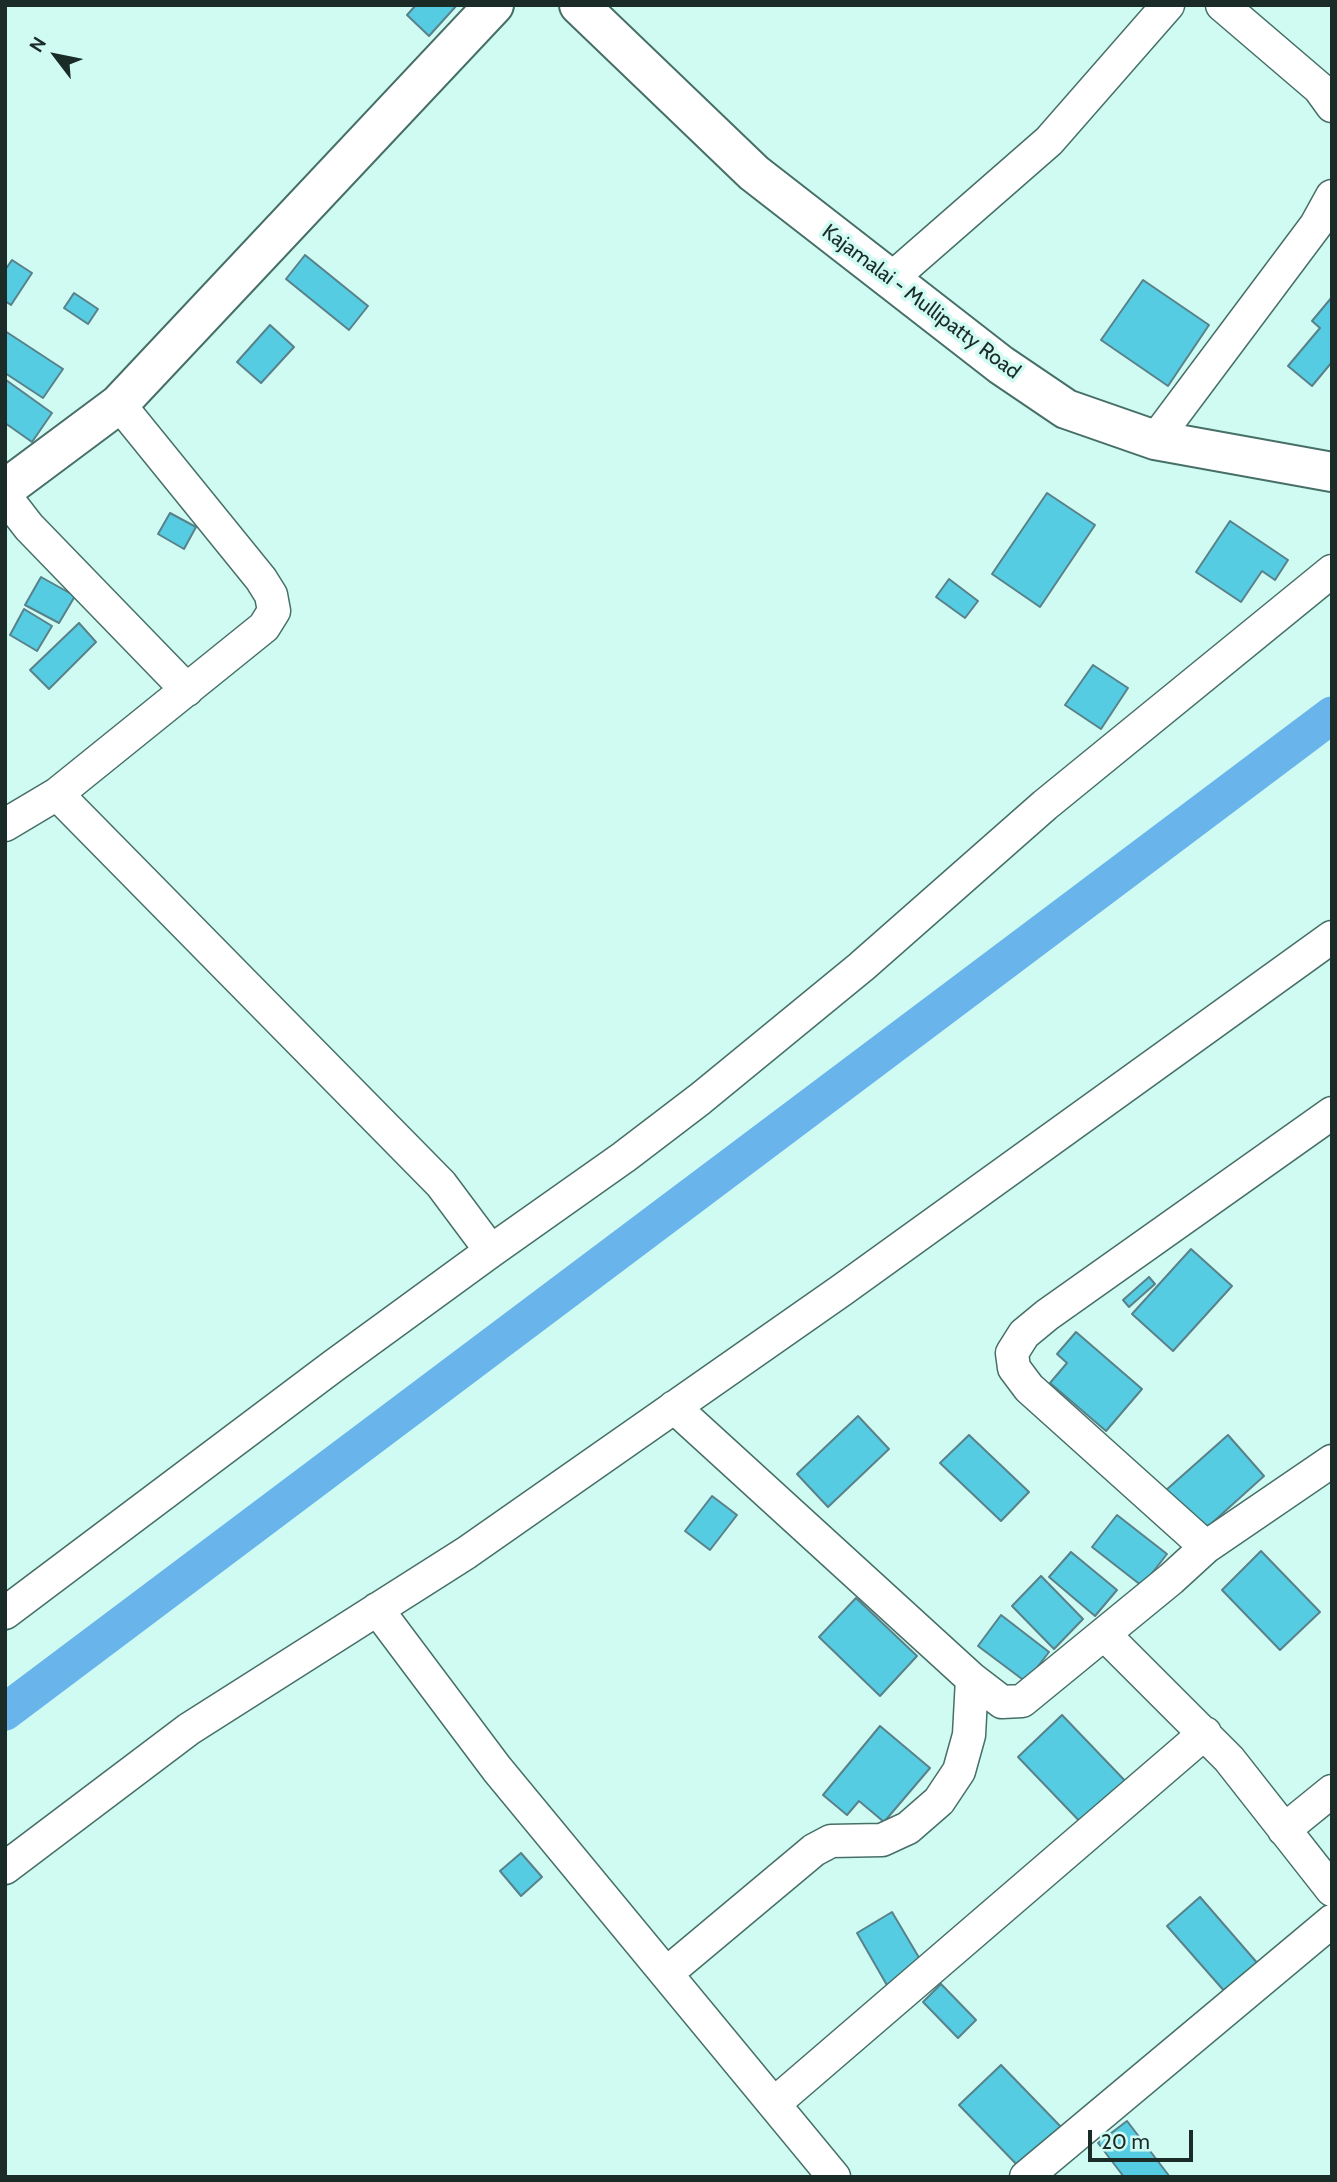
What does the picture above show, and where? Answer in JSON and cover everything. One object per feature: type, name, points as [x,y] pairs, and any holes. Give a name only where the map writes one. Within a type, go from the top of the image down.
[{"type":"main road","points":[[5,489],[119,404],[494,5]]},
{"type":"main road","name":"Kajamalai - Mullipatty Road","points":[[579,5],[754,173],[1001,365],[1066,409],[1155,440],[1331,472]]},
{"type":"street","points":[[891,279],[1049,141],[1168,5]]},
{"type":"street","points":[[1222,5],[1328,90]]},
{"type":"street","points":[[1155,440],[1316,225],[1332,196]]},
{"type":"street","points":[[5,825],[57,794],[264,627],[274,611],[271,595],[261,579],[119,404]]},
{"type":"street","points":[[5,496],[29,527],[187,690]]},
{"type":"street","points":[[5,1613],[491,1251],[701,1099],[861,967],[1045,805],[1332,571]]},
{"type":"street","points":[[57,794],[441,1184],[491,1251]]},
{"type":"street","points":[[5,1868],[189,1729],[466,1553],[842,1290],[1332,937]]},
{"type":"street","points":[[1206,1547],[1029,1388],[1014,1368],[1012,1353],[1024,1334],[1047,1315],[1332,1113]]},
{"type":"street","points":[[674,1407],[972,1679],[1002,1702],[1022,1701],[1206,1547],[1332,1461]]},
{"type":"street","points":[[377,1609],[497,1769],[835,2177]]},
{"type":"street","points":[[1104,1634],[1229,1759],[1332,1890]]},
{"type":"street","points":[[667,1973],[814,1850],[831,1841],[882,1840],[908,1828],[939,1801],[959,1771],[969,1735],[972,1679]]},
{"type":"street","points":[[775,2103],[1205,1733]]},
{"type":"street","points":[[1284,1830],[1332,1791]]},
{"type":"street","points":[[1026,2177],[1332,1922]]},
{"type":"building","points":[[416,5],[457,5],[429,36],[407,15]]},
{"type":"building","points":[[305,255],[368,306],[349,330],[286,279]]},
{"type":"building","points":[[12,260],[32,273],[11,305],[5,301],[5,270]]},
{"type":"building","points":[[1143,280],[1209,325],[1168,386],[1101,340]]},
{"type":"building","points":[[74,293],[98,309],[88,324],[64,308]]},
{"type":"building","points":[[1332,297],[1332,362],[1312,386],[1288,366],[1320,328],[1312,321]]},
{"type":"building","points":[[270,325],[294,347],[261,383],[237,362]]},
{"type":"building","points":[[5,331],[63,369],[43,398],[5,373]]},
{"type":"building","points":[[6,380],[52,413],[32,442],[5,423]]},
{"type":"building","points":[[1047,493],[1095,525],[1040,607],[992,574]]},
{"type":"building","points":[[170,513],[196,527],[184,549],[158,534]]},
{"type":"building","points":[[1230,521],[1288,560],[1275,580],[1262,571],[1241,602],[1196,572]]},
{"type":"building","points":[[41,577],[75,596],[59,623],[25,605]]},
{"type":"building","points":[[949,579],[978,601],[965,618],[936,597]]},
{"type":"building","points":[[24,609],[52,626],[37,651],[10,635]]},
{"type":"building","points":[[79,623],[96,642],[49,689],[30,670]]},
{"type":"building","points":[[1093,665],[1128,688],[1101,729],[1065,705]]},
{"type":"building","points":[[1191,1249],[1232,1286],[1173,1351],[1132,1314]]},
{"type":"building","points":[[1149,1277],[1155,1284],[1129,1307],[1123,1300]]},
{"type":"building","points":[[1076,1332],[1142,1389],[1106,1431],[1050,1383],[1067,1363],[1057,1354]]},
{"type":"building","points":[[858,1416],[889,1449],[828,1507],[797,1474]]},
{"type":"building","points":[[969,1435],[1029,1492],[1001,1521],[940,1463]]},
{"type":"building","points":[[1228,1435],[1264,1476],[1202,1532],[1165,1491]]},
{"type":"building","points":[[712,1496],[737,1515],[710,1550],[685,1531]]},
{"type":"building","points":[[1117,1515],[1167,1554],[1142,1586],[1092,1547]]},
{"type":"building","points":[[1261,1551],[1320,1612],[1280,1650],[1222,1590]]},
{"type":"building","points":[[1071,1552],[1117,1590],[1095,1616],[1049,1577]]},
{"type":"building","points":[[1041,1576],[1083,1619],[1054,1649],[1012,1606]]},
{"type":"building","points":[[856,1598],[917,1656],[880,1696],[819,1637]]},
{"type":"building","points":[[1001,1615],[1049,1652],[1026,1682],[978,1646]]},
{"type":"building","points":[[1062,1715],[1131,1787],[1087,1829],[1018,1757]]},
{"type":"building","points":[[880,1726],[930,1768],[884,1822],[859,1801],[847,1815],[823,1795]]},
{"type":"building","points":[[521,1853],[542,1877],[521,1896],[500,1871]]},
{"type":"building","points":[[1200,1897],[1259,1965],[1226,1993],[1167,1926]]},
{"type":"building","points":[[892,1912],[924,1966],[888,1987],[857,1933]]},
{"type":"building","points":[[941,1984],[976,2020],[958,2038],[923,2002]]},
{"type":"building","points":[[1001,2065],[1063,2129],[1022,2170],[959,2105]]},
{"type":"building","points":[[1127,2121],[1170,2177],[1124,2177],[1098,2143]]},
{"type":"waterway","points":[[5,1712],[1332,715]]}]
